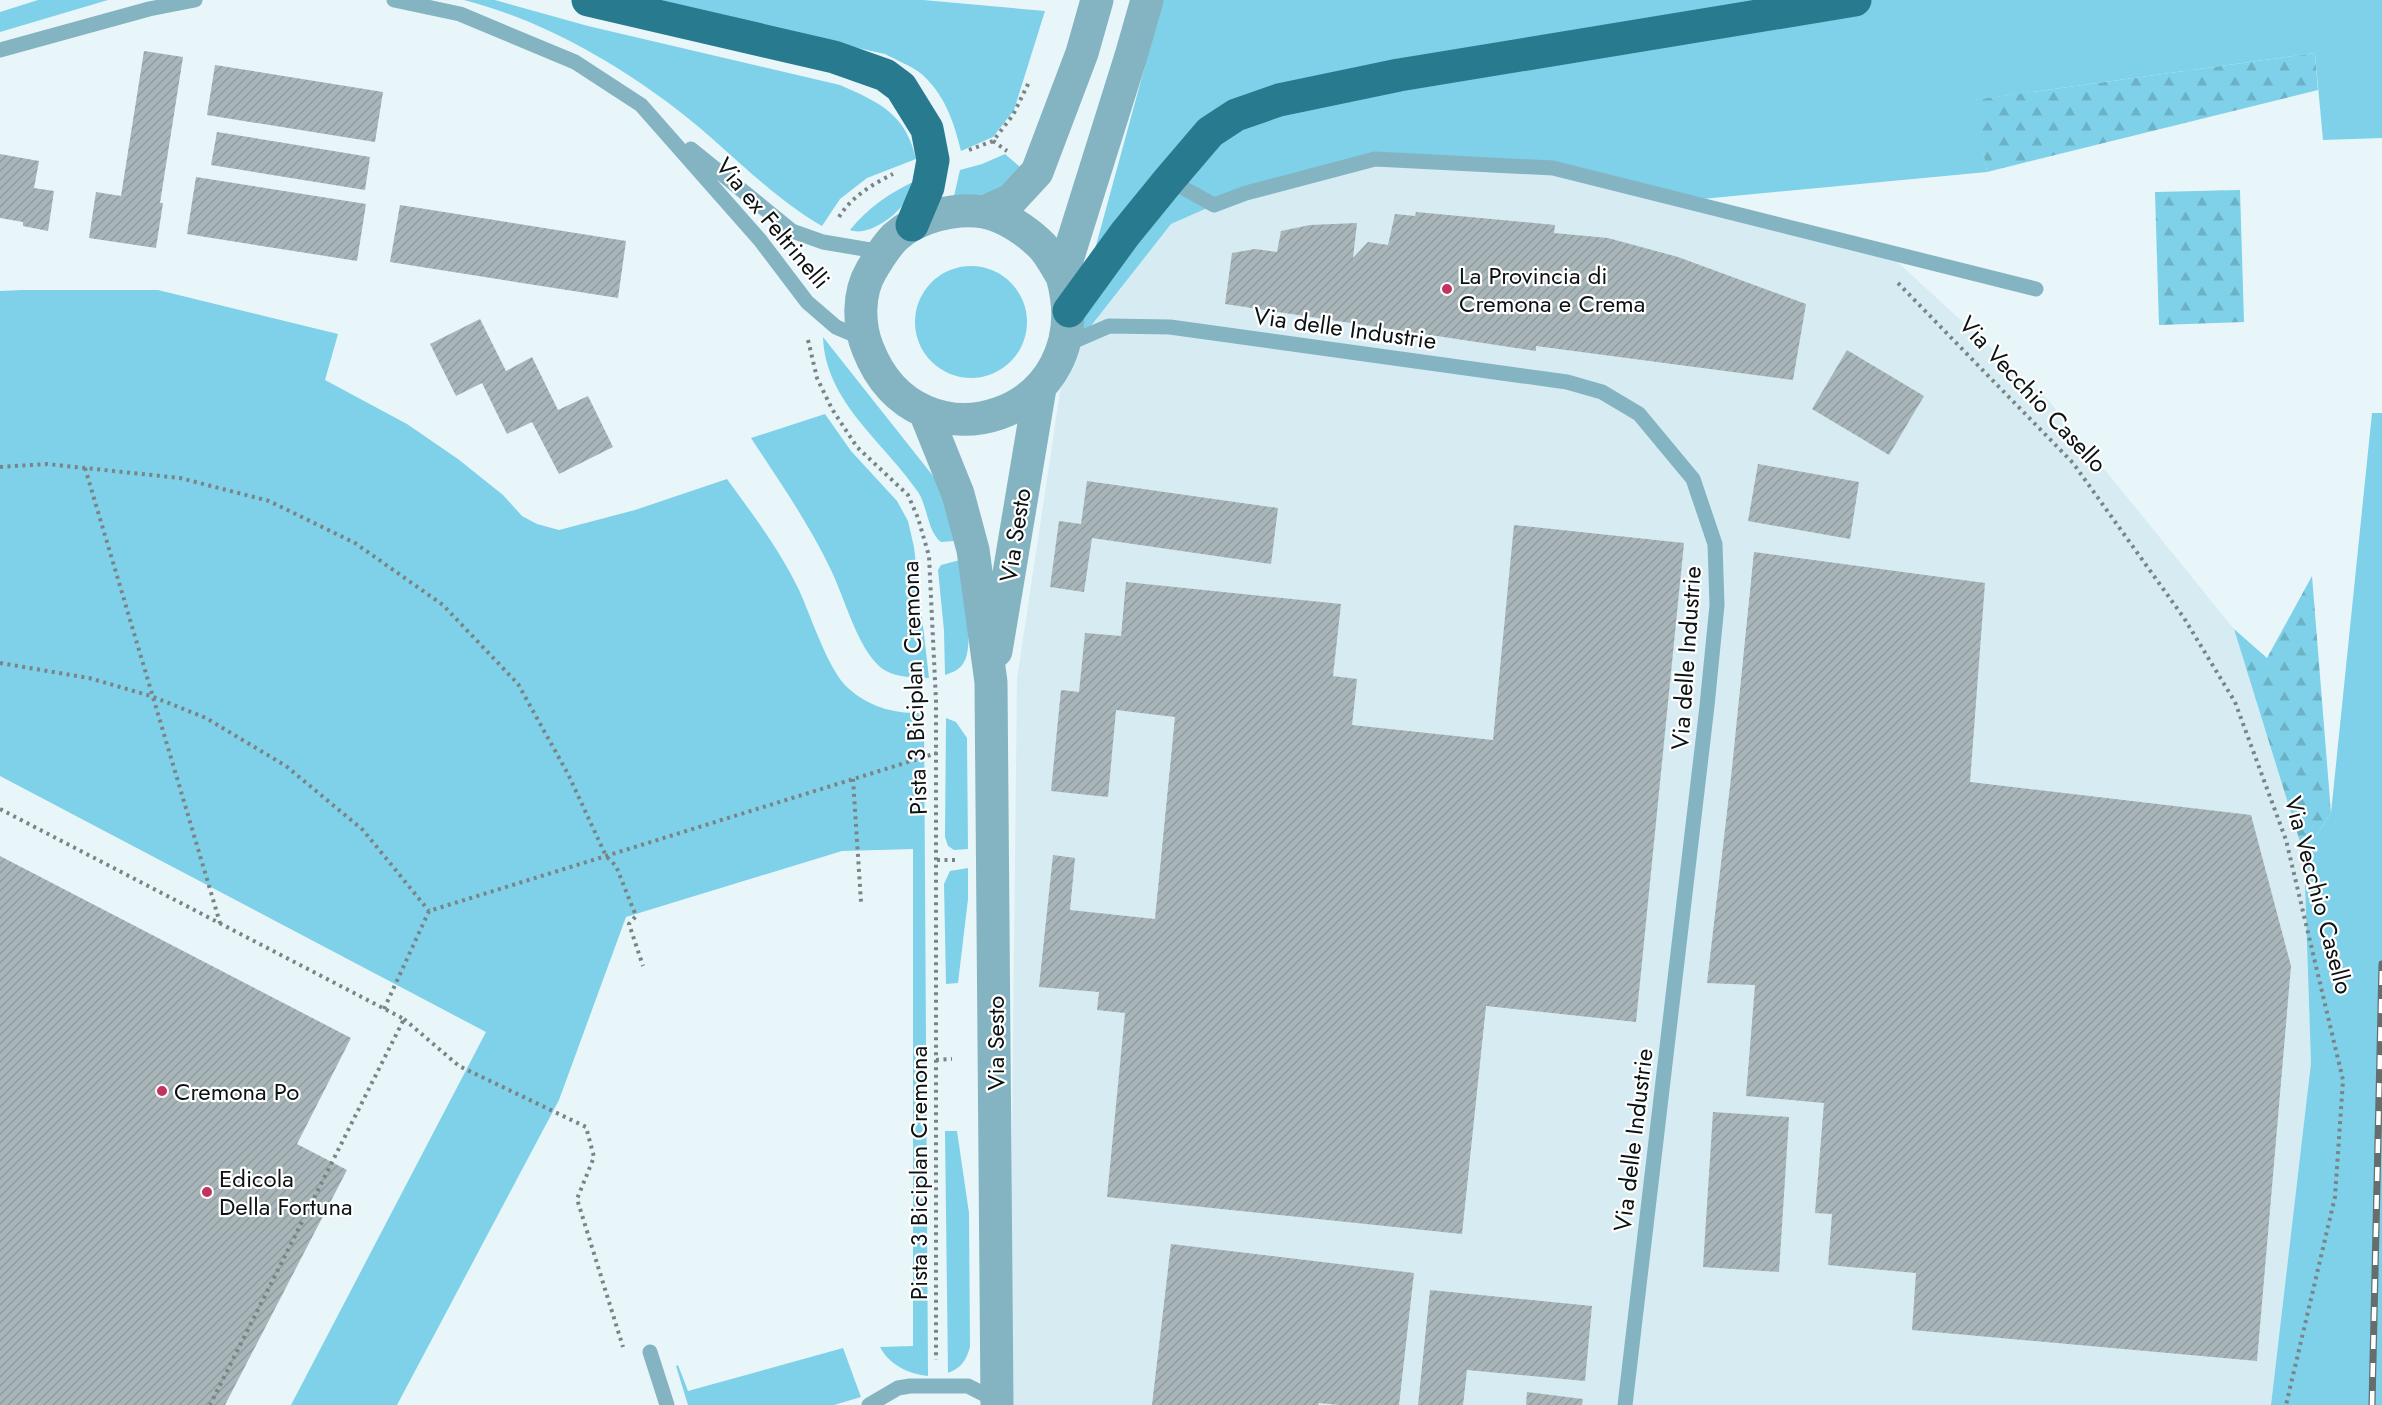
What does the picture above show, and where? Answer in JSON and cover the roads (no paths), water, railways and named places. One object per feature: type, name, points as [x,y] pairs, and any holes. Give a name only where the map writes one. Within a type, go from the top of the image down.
[{"type":"main road","points":[[588,0],[834,57],[885,75],[901,87],[912,102],[927,129],[933,160],[928,187],[912,225]]},
{"type":"main road","points":[[1069,311],[1125,234],[1210,132],[1236,116],[1279,100],[1466,63],[1855,0]]},
{"type":"street","points":[[984,212],[1011,200],[1037,172],[1082,53],[1097,0]]},
{"type":"street","name":"Via Sesto","points":[[1062,276],[1147,0]]},
{"type":"street","name":"Via Sesto","points":[[947,212],[984,212],[1017,225],[1026,232],[1043,247],[1062,276],[1069,311],[1065,345],[1055,368],[1040,388],[1016,407],[986,417],[956,419],[925,412],[897,394],[876,369],[864,339],[861,309],[867,278],[882,252],[896,237],[912,225],[947,212]]},
{"type":"street","name":"Via Sesto","points":[[991,682],[1040,388]]},
{"type":"street","name":"Via Sesto","points":[[925,412],[958,494],[973,550],[991,682],[994,1404]]},
{"type":"lane","points":[[0,50],[149,9],[195,0]]},
{"type":"lane","name":"Via ex Feltrinelli","points":[[394,0],[460,14],[575,62],[641,105],[760,240],[807,302],[836,327],[864,339]]},
{"type":"lane","name":"Via ex Feltrinelli","points":[[658,123],[792,231],[823,242],[882,252]]},
{"type":"lane","name":"Via Vecchio Casello","points":[[1169,180],[1214,205],[1246,193],[1375,159],[1552,168],[2036,289]]},
{"type":"lane","name":"Via delle Industrie","points":[[1065,345],[1109,326],[1170,327],[1567,381],[1602,392],[1639,414],[1693,479],[1715,544],[1717,604],[1706,717],[1625,1405]]},
{"type":"lane","points":[[650,1352],[667,1405]]},
{"type":"lane","points":[[869,1405],[898,1388],[936,1386],[968,1386],[994,1404]]},
{"type":"railway","points":[[2372,1405],[2382,964]]},
{"type":"place","name":"La Provincia di Cremona e Crema","points":[[1447,289]]},
{"type":"place","name":"Cremona Po","points":[[162,1091]]},
{"type":"place","name":"Edicola Della Fortuna","points":[[207,1192]]}]
